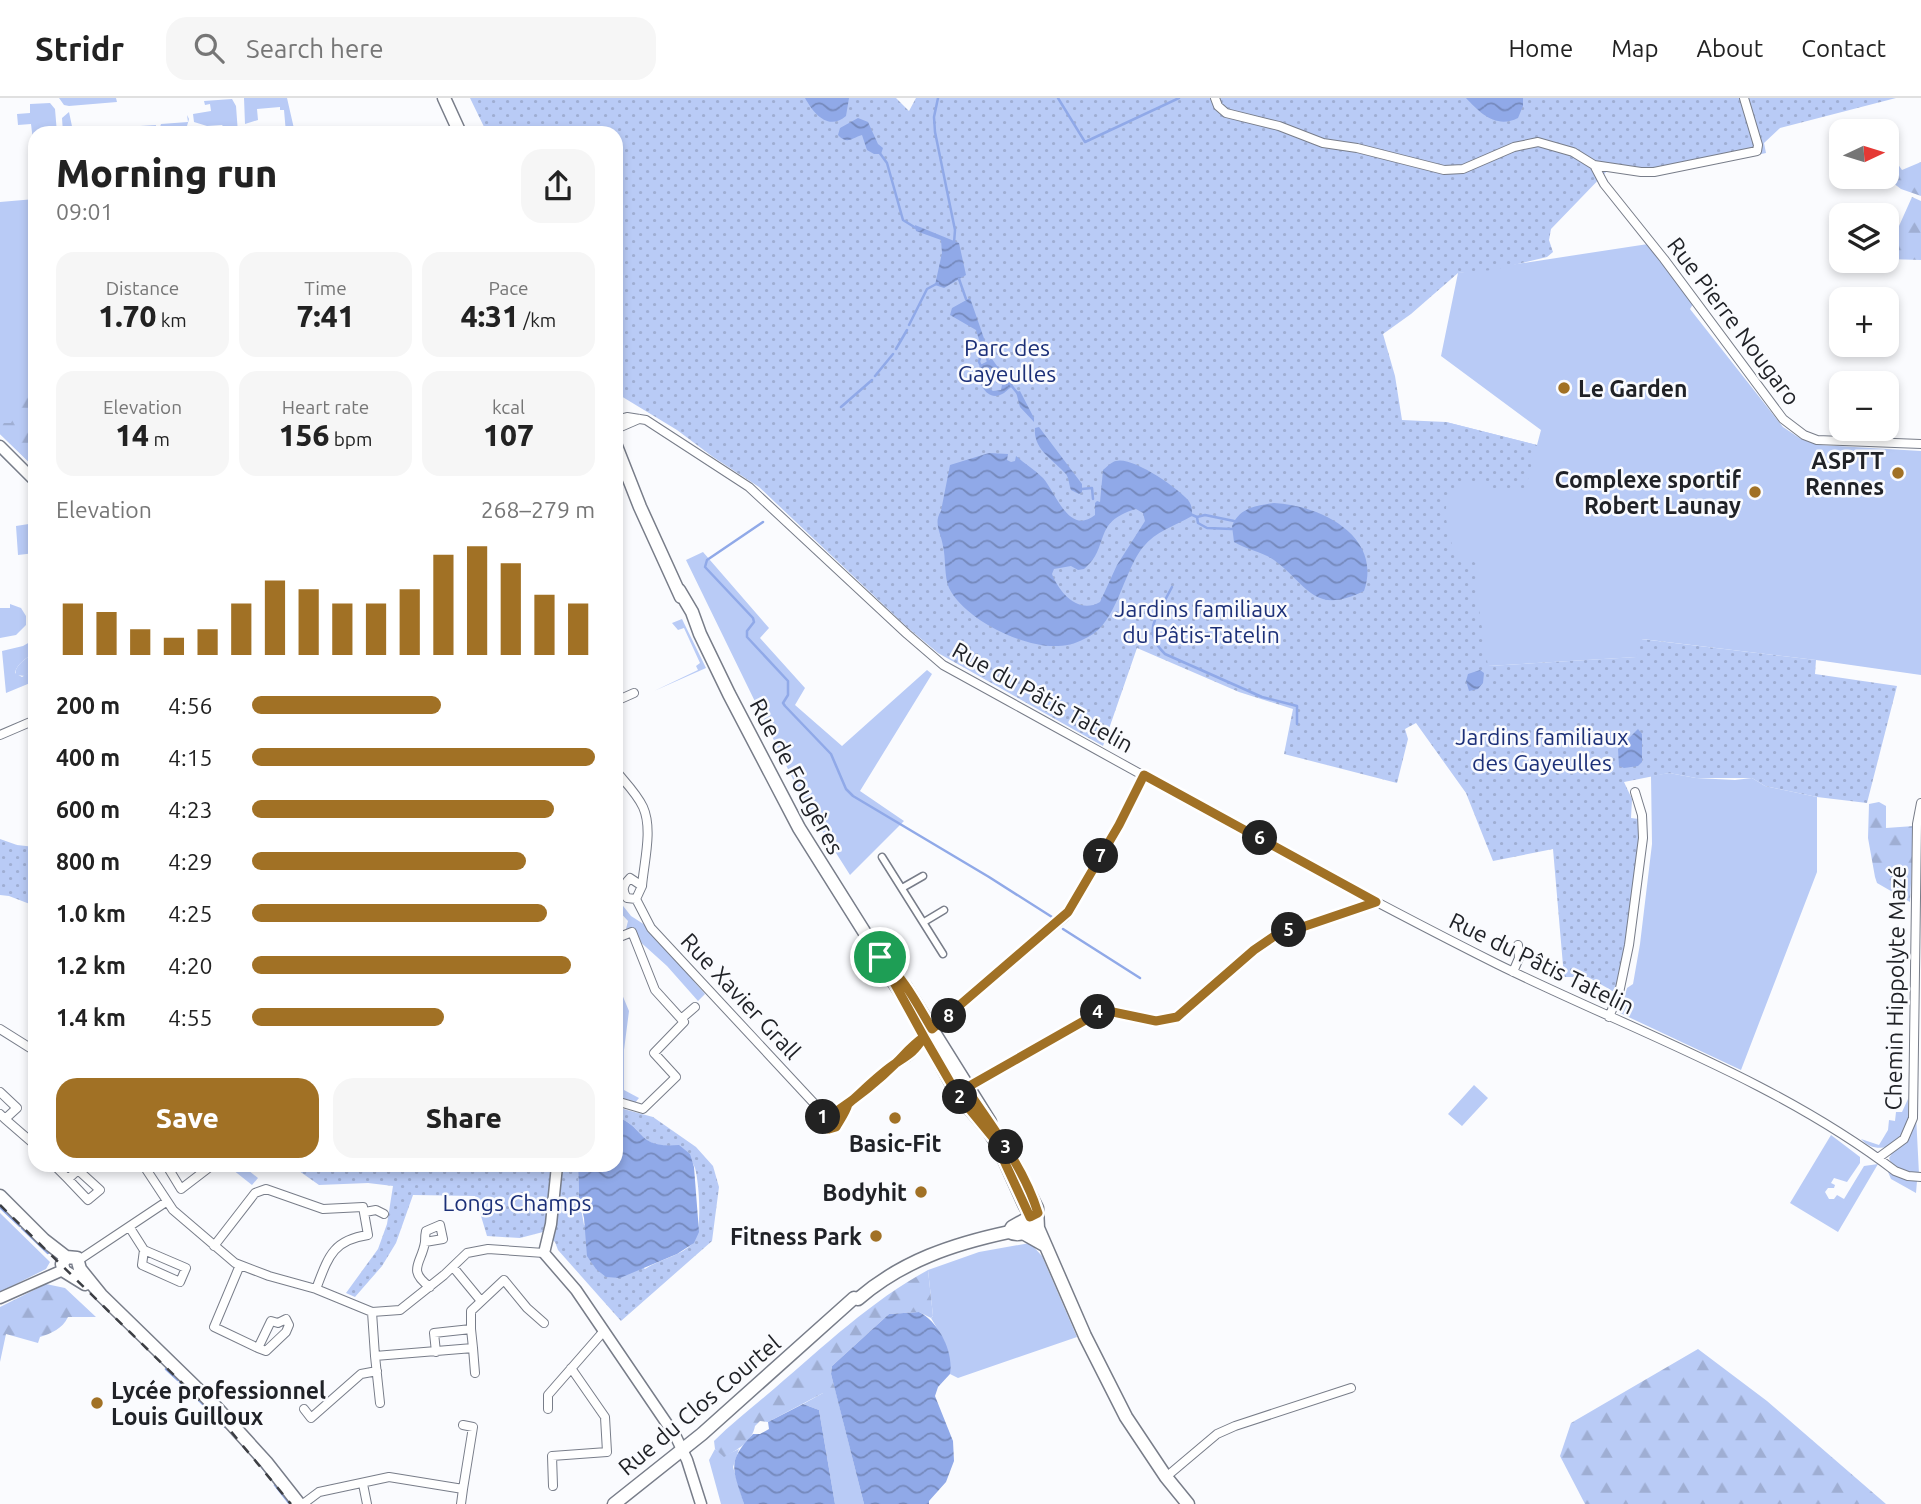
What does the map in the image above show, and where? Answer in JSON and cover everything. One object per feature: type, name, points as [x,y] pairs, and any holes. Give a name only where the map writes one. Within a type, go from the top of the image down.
[{"type":"main road","points":[[444,98],[457,126]]},
{"type":"main road","points":[[623,464],[640,507]]},
{"type":"main road","points":[[623,476],[640,507]]},
{"type":"main road","name":"Rue de Fougères","points":[[640,507],[688,615],[729,694],[747,742],[778,806],[928,1033]]},
{"type":"main road","points":[[928,1033],[1016,1166],[1035,1221]]},
{"type":"main road","points":[[928,1033],[957,1094],[994,1139],[1035,1221],[1106,1380],[1140,1441],[1188,1504]]},
{"type":"main road","points":[[0,1196],[126,1319],[139,1326],[177,1364],[185,1377],[254,1449],[301,1504]]},
{"type":"main road","points":[[1035,1221],[1023,1233],[1046,1246]]},
{"type":"main road","name":"Rue du Clos Courtel","points":[[1009,1232],[1012,1227],[1035,1221]]},
{"type":"main road","name":"Rue du Clos Courtel","points":[[614,1504],[683,1450],[811,1338],[816,1337],[858,1304],[858,1299],[898,1270],[923,1257],[972,1240],[1009,1232],[1014,1235],[1023,1233]]},
{"type":"street","points":[[1215,98],[1226,113],[1279,125],[1323,143],[1357,148],[1444,170],[1463,169],[1514,147],[1538,142],[1573,152],[1594,164],[1641,172],[1654,172],[1757,151],[1758,145],[1744,98]]},
{"type":"street","name":"Rue Pierre Nougaro","points":[[1594,164],[1604,184],[1664,259],[1777,411],[1793,427],[1817,440],[1921,444]]},
{"type":"street","points":[[623,417],[642,418]]},
{"type":"street","points":[[623,426],[642,418]]},
{"type":"street","name":"Rue du Pâtis Tatelin","points":[[642,418],[749,488],[943,665],[1376,902],[1513,972],[1785,1099],[1895,1171],[1920,1177]]},
{"type":"street","points":[[0,446],[28,474]]},
{"type":"street","points":[[0,452],[28,479]]},
{"type":"street","points":[[623,698],[634,693]]},
{"type":"street","points":[[0,736],[28,722]]},
{"type":"street","points":[[836,1116],[829,1112],[824,1114],[822,1122],[826,1128],[836,1127],[836,1116],[848,1104],[898,1061],[904,1060],[915,1051],[928,1033],[1068,912],[1119,825],[1144,775]]},
{"type":"street","points":[[623,779],[646,814],[642,886],[636,899]]},
{"type":"street","points":[[1609,1017],[1617,999],[1629,945],[1643,838],[1642,810],[1635,792]]},
{"type":"street","name":"Chemin Hippolyte Mazé","points":[[1878,1158],[1905,1139],[1913,1118],[1917,824],[1921,803]]},
{"type":"street","points":[[882,857],[943,954]]},
{"type":"street","points":[[642,886],[631,878],[644,863]]},
{"type":"street","points":[[902,888],[923,876]]},
{"type":"street","name":"Rue Xavier Grall","points":[[631,878],[623,888],[627,898],[636,899],[652,928],[824,1114]]},
{"type":"street","points":[[966,1088],[1103,1010],[1156,1021],[1177,1017],[1254,950],[1273,937],[1376,902]]},
{"type":"street","points":[[923,922],[944,911]]},
{"type":"street","points":[[623,936],[632,932],[655,990],[684,1022],[653,1053],[676,1077],[643,1109],[623,1103]]},
{"type":"street","points":[[1513,972],[1519,958],[1517,945]]},
{"type":"street","points":[[681,1019],[695,1007]]},
{"type":"street","points":[[0,1029],[28,1046]]},
{"type":"street","points":[[0,1092],[17,1108],[3,1117],[28,1139]]},
{"type":"street","points":[[61,1172],[68,1179]]},
{"type":"street","points":[[151,1172],[166,1202],[226,1257],[269,1276],[316,1289],[372,1312],[400,1310],[467,1253],[488,1249],[544,1253],[576,1290],[683,1450],[701,1504]]},
{"type":"street","points":[[171,1172],[181,1189],[201,1172]]},
{"type":"street","points":[[544,1253],[551,1224],[556,1172]]},
{"type":"street","points":[[214,1246],[257,1192],[266,1189],[323,1209],[363,1207],[368,1235],[353,1237],[331,1252],[316,1289]]},
{"type":"street","points":[[0,1298],[71,1266],[166,1202]]},
{"type":"street","points":[[365,1212],[376,1210],[384,1214]]},
{"type":"street","points":[[130,1228],[144,1250],[186,1268],[180,1282]]},
{"type":"street","points":[[425,1242],[416,1268],[421,1280],[430,1287]]},
{"type":"street","points":[[144,1250],[142,1265],[189,1287]]},
{"type":"street","points":[[240,1265],[214,1327],[258,1348]]},
{"type":"street","points":[[453,1267],[481,1301]]},
{"type":"street","points":[[475,1373],[471,1311],[504,1280],[527,1308],[544,1323]]},
{"type":"street","points":[[372,1312],[380,1403]]},
{"type":"street","points":[[436,1352],[434,1333],[471,1329]]},
{"type":"street","points":[[548,1409],[548,1395],[603,1332]]},
{"type":"street","points":[[375,1356],[473,1349]]},
{"type":"street","points":[[553,1486],[552,1456],[607,1451],[605,1417],[571,1368]]},
{"type":"street","points":[[304,1409],[311,1418],[361,1374],[377,1371]]},
{"type":"street","points":[[1166,1477],[1217,1434],[1351,1388]]},
{"type":"street","points":[[461,1504],[473,1427],[463,1425]]},
{"type":"street","points":[[301,1504],[319,1492],[389,1477],[463,1489]]},
{"type":"street","points":[[363,1484],[367,1504]]},
{"type":"green space","points":[[59,98],[116,98],[117,102],[69,106],[64,105]]},
{"type":"green space","points":[[244,98],[287,98],[293,126],[285,126],[284,110],[280,110],[280,107],[257,109],[258,120],[245,124]]},
{"type":"green space","name":"Parc des Gayeulles","points":[[470,98],[896,98],[909,111],[916,98],[1896,98],[1780,128],[1764,143],[1766,153],[1652,177],[1607,171],[1551,229],[1549,240],[1553,252],[1547,257],[1493,270],[1458,273],[1411,314],[1383,334],[1395,376],[1402,420],[1446,422],[1537,445],[1525,491],[1503,491],[1472,483],[1460,486],[1452,492],[1447,501],[1449,535],[1456,555],[1476,563],[1477,596],[1488,666],[1636,657],[1641,639],[1816,660],[1815,674],[1897,686],[1867,803],[1817,797],[1765,786],[1752,778],[1696,778],[1669,773],[1624,782],[1632,799],[1631,818],[1639,819],[1639,841],[1634,906],[1616,993],[1588,977],[1564,977],[1553,849],[1493,861],[1466,793],[1416,723],[1405,729],[1408,739],[1397,783],[1284,754],[1293,709],[1239,692],[1137,648],[1103,746],[938,653],[759,487],[677,430],[623,397],[623,126],[484,126]]},
{"type":"green space","points":[[232,99],[236,106],[237,126],[207,126],[194,122],[193,114],[211,111],[210,104],[205,105],[204,101]]},
{"type":"green space","points":[[50,103],[55,109],[56,126],[18,125],[17,114],[30,113],[30,104]]},
{"type":"green space","points":[[69,112],[72,126],[63,126],[62,118]]},
{"type":"green space","points":[[187,115],[189,119],[187,126],[160,126],[161,124],[188,122]]},
{"type":"green space","points":[[1921,162],[1921,196],[1901,189],[1899,166],[1902,170]]},
{"type":"green space","points":[[1912,197],[1921,201],[1921,260],[1899,259],[1899,226]]},
{"type":"green space","points":[[28,200],[28,461],[0,434],[0,202]]},
{"type":"green space","name":"Complexe sportif Robert Launay","points":[[1648,244],[1693,304],[1690,309],[1783,427],[1801,439],[1820,445],[1921,451],[1921,675],[1642,639],[1637,657],[1488,666],[1414,648],[1446,422],[1537,445],[1541,430],[1441,356],[1458,273]]},
{"type":"green space","points":[[28,375],[28,461],[0,434],[0,423],[11,423],[23,400],[23,376]]},
{"type":"green space","points":[[28,524],[28,554],[18,555],[16,526]]},
{"type":"green space","points":[[703,552],[769,628],[760,638],[805,688],[795,705],[842,746],[927,670],[932,674],[860,791],[904,821],[850,875],[805,804],[686,560]]},
{"type":"green space","points":[[10,604],[21,608],[26,616],[26,625],[16,635],[0,638],[0,608],[10,608]]},
{"type":"green space","points":[[682,619],[706,668],[654,691],[698,670],[696,666],[700,663],[684,628],[678,630],[672,623]]},
{"type":"green space","points":[[28,643],[28,658],[15,673],[22,677],[28,673],[28,684],[6,693],[2,651]]},
{"type":"green space","points":[[28,658],[28,674],[16,675],[19,665]]},
{"type":"green space","points":[[1669,773],[1696,778],[1752,778],[1765,786],[1817,797],[1817,872],[1741,1070],[1620,1013],[1627,988],[1633,984],[1640,944],[1652,844],[1651,776]]},
{"type":"green space","points":[[1879,802],[1886,806],[1886,828],[1914,826],[1910,902],[1877,883],[1875,877],[1868,838],[1869,804]]},
{"type":"green space","points":[[0,839],[28,846],[28,903],[0,895]]},
{"type":"green space","points":[[623,906],[631,916],[645,925],[705,994],[698,1001],[667,966],[626,929],[628,921],[623,916]]},
{"type":"green space","points":[[623,997],[629,1011],[624,1050],[624,1090],[639,1098],[634,1104],[623,1101]]},
{"type":"green space","points":[[1474,1085],[1488,1098],[1462,1126],[1448,1114]]},
{"type":"green space","points":[[1908,1099],[1908,1125],[1899,1140],[1880,1148],[1861,1139],[1879,1145],[1888,1130],[1889,1120],[1895,1121],[1896,1112],[1902,1112]]},
{"type":"green space","name":"Longs Champs","points":[[623,1109],[653,1117],[696,1147],[713,1166],[719,1187],[712,1241],[621,1321],[558,1250],[555,1242],[543,1232],[520,1238],[487,1236],[475,1196],[413,1195],[396,1243],[382,1266],[355,1297],[346,1293],[378,1249],[387,1224],[393,1186],[368,1183],[319,1185],[301,1172],[578,1172],[584,1225],[645,1269],[683,1251],[693,1243],[698,1229],[699,1195],[695,1168],[679,1146],[665,1146],[648,1141],[623,1120]]},
{"type":"green space","points":[[1916,1115],[1919,1174],[1897,1168],[1889,1158]]},
{"type":"green space","points":[[1831,1135],[1860,1157],[1860,1163],[1847,1182],[1834,1178],[1831,1183],[1835,1185],[1834,1188],[1828,1188],[1825,1192],[1829,1199],[1834,1199],[1837,1195],[1844,1199],[1864,1166],[1878,1164],[1838,1232],[1790,1203]]},
{"type":"green space","points":[[236,1172],[250,1172],[258,1178],[252,1185]]},
{"type":"green space","points":[[1888,1172],[1917,1181],[1916,1193],[1891,1179]]},
{"type":"green space","points":[[0,1213],[50,1262],[46,1269],[0,1292]]},
{"type":"green space","points":[[1030,1243],[1042,1256],[1077,1337],[958,1378],[950,1374],[944,1340],[931,1318],[933,1316],[928,1270],[979,1252]]},
{"type":"green space","points":[[928,1270],[933,1316],[931,1318],[919,1312],[889,1314],[832,1366],[831,1374],[836,1393],[823,1393],[768,1422],[760,1421],[747,1441],[724,1457],[715,1449],[714,1441],[721,1434],[830,1340],[867,1310]]},
{"type":"green space","points":[[46,1284],[65,1288],[96,1317],[68,1317],[56,1330],[40,1337],[38,1343],[6,1334],[0,1362],[0,1307]]},
{"type":"green space","points":[[1698,1349],[1767,1401],[1886,1504],[1585,1504],[1560,1456],[1571,1423]]},
{"type":"green space","points":[[823,1393],[836,1393],[864,1504],[835,1504],[819,1410],[803,1404]]},
{"type":"green space","points":[[715,1449],[724,1456],[739,1449],[733,1467],[744,1504],[721,1504],[709,1460]]},
{"type":"water","points":[[805,98],[849,98],[846,116],[833,122],[822,119]]},
{"type":"water","points":[[1466,98],[1523,98],[1523,106],[1518,118],[1503,122],[1489,118]]},
{"type":"water","points":[[858,118],[868,122],[878,144],[883,148],[881,154],[867,150],[862,135],[847,140],[838,135],[840,128]]},
{"type":"water","points":[[915,225],[959,243],[966,275],[944,288],[935,285],[942,253],[941,240],[916,231]]},
{"type":"water","points":[[970,298],[986,344],[984,347],[981,346],[976,330],[950,315],[952,308]]},
{"type":"water","points":[[992,359],[1010,378],[1013,386],[997,396],[987,393],[980,382],[980,365]],"holes":[[[990,375],[1002,385],[1001,390],[993,391],[984,385],[983,378]]]},
{"type":"water","points":[[1020,391],[1034,422],[1020,407],[1016,392]]},
{"type":"water","points":[[1039,427],[1082,484],[1082,492],[1079,494],[1071,490],[1066,474],[1041,449],[1035,436],[1035,428]]},
{"type":"water","points":[[989,453],[1008,454],[1007,460],[1011,462],[1015,461],[1016,456],[1043,478],[1064,510],[1078,520],[1086,520],[1095,515],[1095,503],[1100,502],[1103,470],[1114,462],[1133,463],[1183,495],[1189,502],[1192,516],[1160,533],[1143,547],[1113,609],[1098,630],[1081,641],[1066,645],[1029,642],[982,621],[957,600],[949,588],[938,520],[950,465]],"holes":[[[1136,509],[1143,513],[1145,521],[1117,565],[1100,602],[1084,606],[1070,600],[1055,581],[1052,574],[1054,569],[1071,566],[1078,570],[1084,569],[1092,561],[1113,521]]]},
{"type":"water","points":[[1274,503],[1310,510],[1343,527],[1356,540],[1364,554],[1367,572],[1364,591],[1347,598],[1322,599],[1274,560],[1234,542],[1232,526],[1239,515],[1249,508]]},
{"type":"water","points":[[1480,670],[1484,673],[1483,683],[1478,689],[1469,691],[1466,681],[1468,674]]},
{"type":"water","points":[[1638,729],[1642,734],[1642,762],[1638,766],[1619,766],[1618,749]]},
{"type":"water","points":[[623,1120],[655,1144],[679,1145],[690,1154],[694,1167],[699,1232],[694,1243],[677,1254],[620,1278],[606,1277],[587,1256],[584,1218],[579,1198],[578,1172],[623,1172]]},
{"type":"water","points":[[919,1312],[939,1330],[950,1356],[950,1374],[938,1387],[935,1396],[953,1441],[954,1461],[946,1482],[929,1504],[864,1504],[831,1374],[832,1366],[889,1314]]},
{"type":"water","points":[[803,1404],[819,1410],[835,1504],[744,1504],[734,1466],[739,1452],[753,1434],[769,1429],[768,1422]]},
{"type":"waterway","points":[[938,98],[934,117],[935,132],[955,230],[954,243]]},
{"type":"waterway","points":[[1058,98],[1085,142],[1179,98]]},
{"type":"waterway","points":[[879,152],[887,163],[903,220],[919,230]]},
{"type":"waterway","points":[[959,279],[966,299]]},
{"type":"waterway","points":[[909,325],[927,289],[938,283]]},
{"type":"waterway","points":[[896,349],[907,330]]},
{"type":"waterway","points":[[981,366],[979,362],[984,344]]},
{"type":"waterway","points":[[985,348],[988,362]]},
{"type":"waterway","points":[[875,376],[893,354]]},
{"type":"waterway","points":[[841,407],[872,380]]},
{"type":"waterway","points":[[1010,384],[1019,395]]},
{"type":"waterway","points":[[1082,489],[1092,488],[1093,499]]},
{"type":"waterway","points":[[1190,514],[1234,521]]},
{"type":"waterway","points":[[1197,517],[1198,523],[1207,528],[1232,529]]},
{"type":"waterway","points":[[763,522],[707,560],[705,567],[753,618],[754,622],[747,631],[747,637],[788,681],[788,695],[783,703],[785,706],[831,754],[846,789],[853,796],[1052,917]]},
{"type":"waterway","points":[[1156,617],[1172,587]]},
{"type":"waterway","points":[[1155,620],[1154,638],[1165,654],[1262,697],[1297,706],[1297,724]]},
{"type":"waterway","points":[[1063,929],[1140,978]]},
{"type":"waterway","points":[[0,1207],[20,1226]]},
{"type":"waterway","points":[[22,1228],[48,1253]]},
{"type":"waterway","points":[[166,1369],[178,1380]]},
{"type":"waterway","points":[[180,1382],[203,1404]]},
{"type":"waterway","points":[[206,1407],[225,1427]]},
{"type":"waterway","points":[[262,1467],[274,1482]]},
{"type":"waterway","points":[[275,1485],[290,1504]]},
{"type":"railway","points":[[0,1205],[229,1429],[291,1504]]},
{"type":"place","name":"Le Garden","points":[[1564,388]]},
{"type":"place","name":"ASPTT Rennes","points":[[1898,473]]},
{"type":"place","name":"Complexe sportif Robert Launay","points":[[1755,492]]},
{"type":"place","name":"Basic-Fit","points":[[895,1118]]},
{"type":"place","name":"Bodyhit","points":[[921,1192]]},
{"type":"place","name":"Fitness Park","points":[[876,1236]]},
{"type":"place","name":"Lycée professionnel Louis Guilloux","points":[[97,1403]]},
{"type":"route","points":[[880,957],[890,965],[932,1029],[1065,917],[1119,825],[1144,775],[1376,902],[1273,937],[1254,950],[1177,1017],[1156,1021],[1100,1011],[966,1088],[998,1135],[1023,1179],[1038,1213],[1030,1217],[994,1139],[957,1094],[924,1037],[913,1053],[898,1061],[848,1104],[836,1127],[829,1129],[822,1124],[824,1114],[834,1113],[848,1104],[924,1037],[880,957]]},
{"type":"park label","name":"Jardins familiaux du Pâtis-Tatelin","points":[[1201,621]]},
{"type":"park label","name":"Jardins familiaux des Gayeulles","points":[[1542,749]]}]
